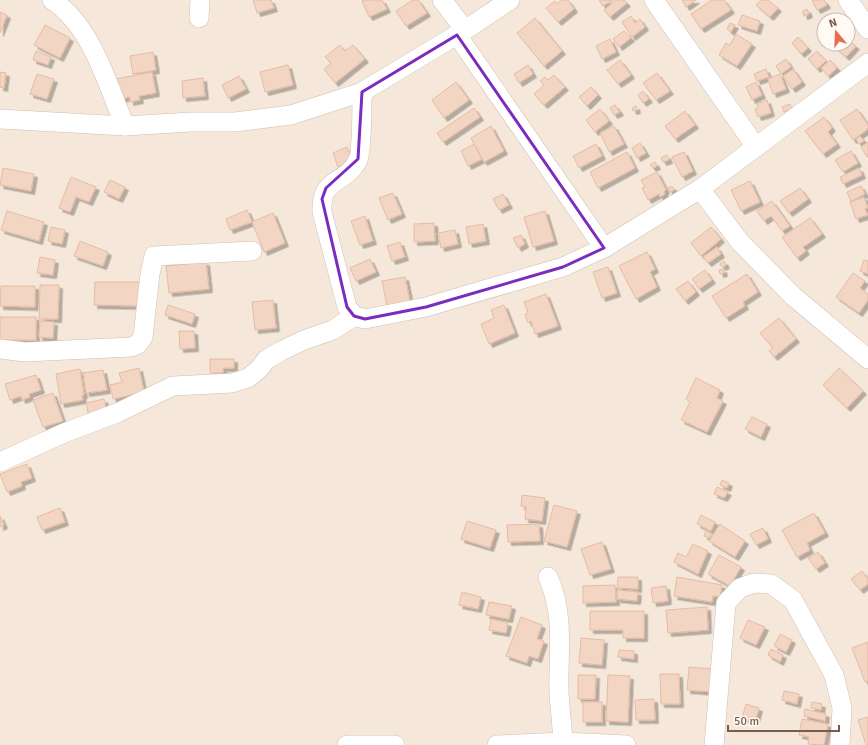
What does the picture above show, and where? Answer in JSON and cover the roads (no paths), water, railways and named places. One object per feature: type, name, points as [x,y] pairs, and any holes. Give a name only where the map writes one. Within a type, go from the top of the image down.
[{"type":"street","points":[[52,0],[72,17],[87,37],[125,126]]},
{"type":"street","points":[[442,0],[461,33],[604,248]]},
{"type":"street","points":[[0,119],[125,126],[191,122],[235,122],[284,116],[362,92],[461,33],[510,0]]},
{"type":"street","points":[[654,0],[756,147]]},
{"type":"street","points":[[856,3],[868,30]]},
{"type":"street","points":[[362,92],[358,159],[343,176],[326,188],[322,199],[322,212],[347,307],[354,316],[365,319],[426,307],[563,267],[604,248],[700,189],[868,63]]},
{"type":"street","points":[[700,189],[740,242],[794,296],[868,359]]},
{"type":"street","points":[[0,349],[25,352],[131,347],[138,344],[143,337],[150,274],[154,256],[252,251]]},
{"type":"street","points":[[0,462],[64,433],[118,413],[173,386],[232,383],[248,378],[259,370],[266,360],[280,351],[304,340],[333,330],[354,316]]},
{"type":"street","points":[[548,577],[556,594],[559,613],[559,693],[563,742]]},
{"type":"street","points":[[714,745],[726,603],[740,588],[754,583],[771,584],[793,600],[818,643],[834,675],[842,708],[840,745]]},
{"type":"street","points":[[497,745],[563,742],[626,745]]},
{"type":"street","points":[[347,745],[395,745]]}]
